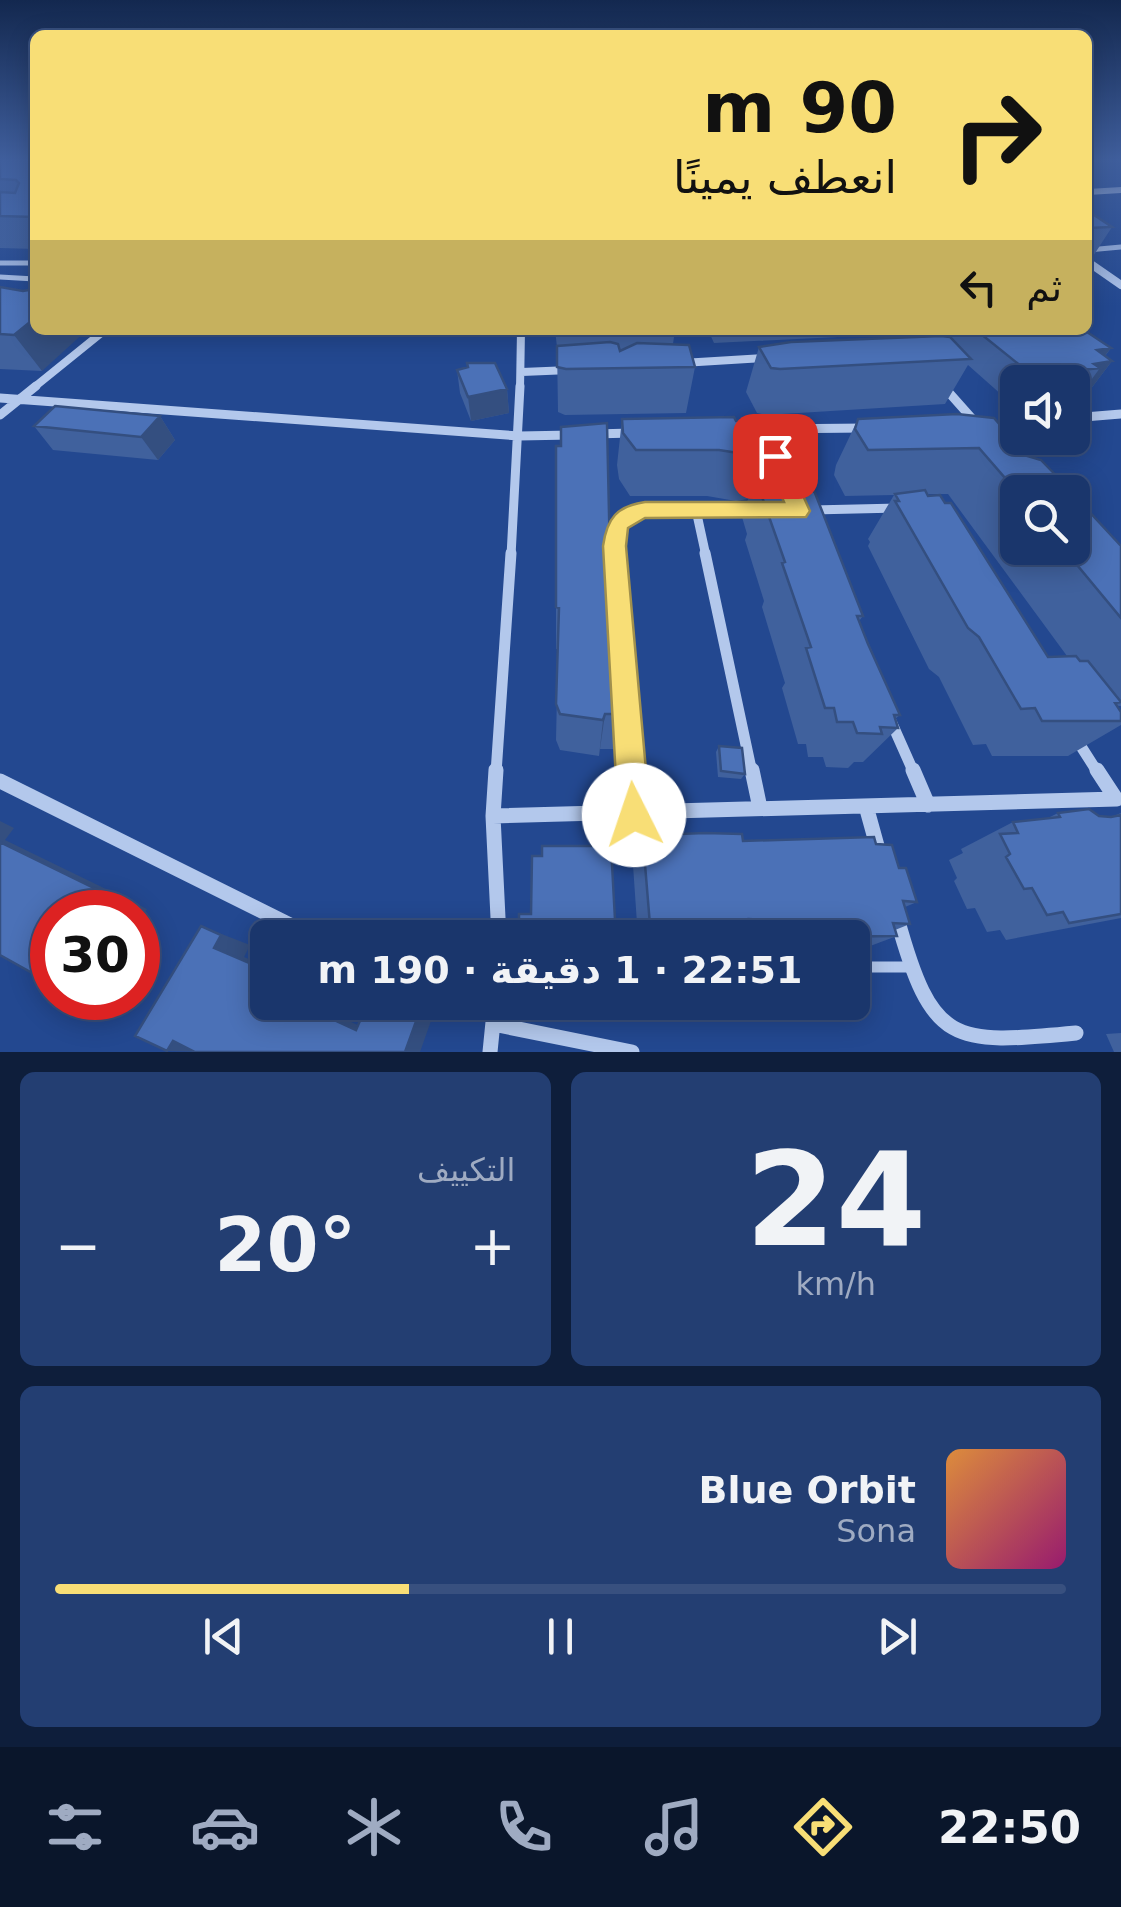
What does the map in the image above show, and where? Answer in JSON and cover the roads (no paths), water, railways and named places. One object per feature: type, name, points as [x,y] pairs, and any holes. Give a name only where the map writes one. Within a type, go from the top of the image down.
[{"type":"street","points":[[1092,250],[1121,246]]},
{"type":"street","points":[[1092,265],[1121,285]]},
{"type":"street","points":[[1092,271],[1100,270]]},
{"type":"street","points":[[0,416],[99,335]]},
{"type":"street","points":[[498,920],[494,816],[519,436],[521,335]]},
{"type":"street","points":[[678,364],[775,358]]},
{"type":"street","points":[[522,372],[580,369]]},
{"type":"street","points":[[934,376],[991,440]]},
{"type":"street","points":[[0,398],[519,436],[650,432]]},
{"type":"street","points":[[1090,417],[1121,414]]},
{"type":"street","points":[[960,428],[1000,426]]},
{"type":"street","points":[[744,430],[881,428]]},
{"type":"street","points":[[763,429],[805,526]]},
{"type":"street","points":[[798,511],[877,506],[908,511]]},
{"type":"street","points":[[696,510],[760,808]]},
{"type":"street","points":[[634,815],[614,546],[617,525],[631,512],[764,510]]},
{"type":"street","points":[[881,700],[928,805]]},
{"type":"street","points":[[1067,725],[1118,799]]},
{"type":"street","points":[[0,781],[280,920]]},
{"type":"street","points":[[494,816],[1118,799]]},
{"type":"street","points":[[866,806],[886,878]]},
{"type":"street","points":[[890,895],[910,966],[925,998],[948,1024],[974,1038],[1076,1034]]},
{"type":"street","points":[[490,1052],[493,1020]]},
{"type":"street","points":[[493,1024],[632,1052]]},
{"type":"lane","points":[[0,263],[30,262]]},
{"type":"lane","points":[[0,277],[30,279]]},
{"type":"lane","points":[[870,967],[910,966]]}]
